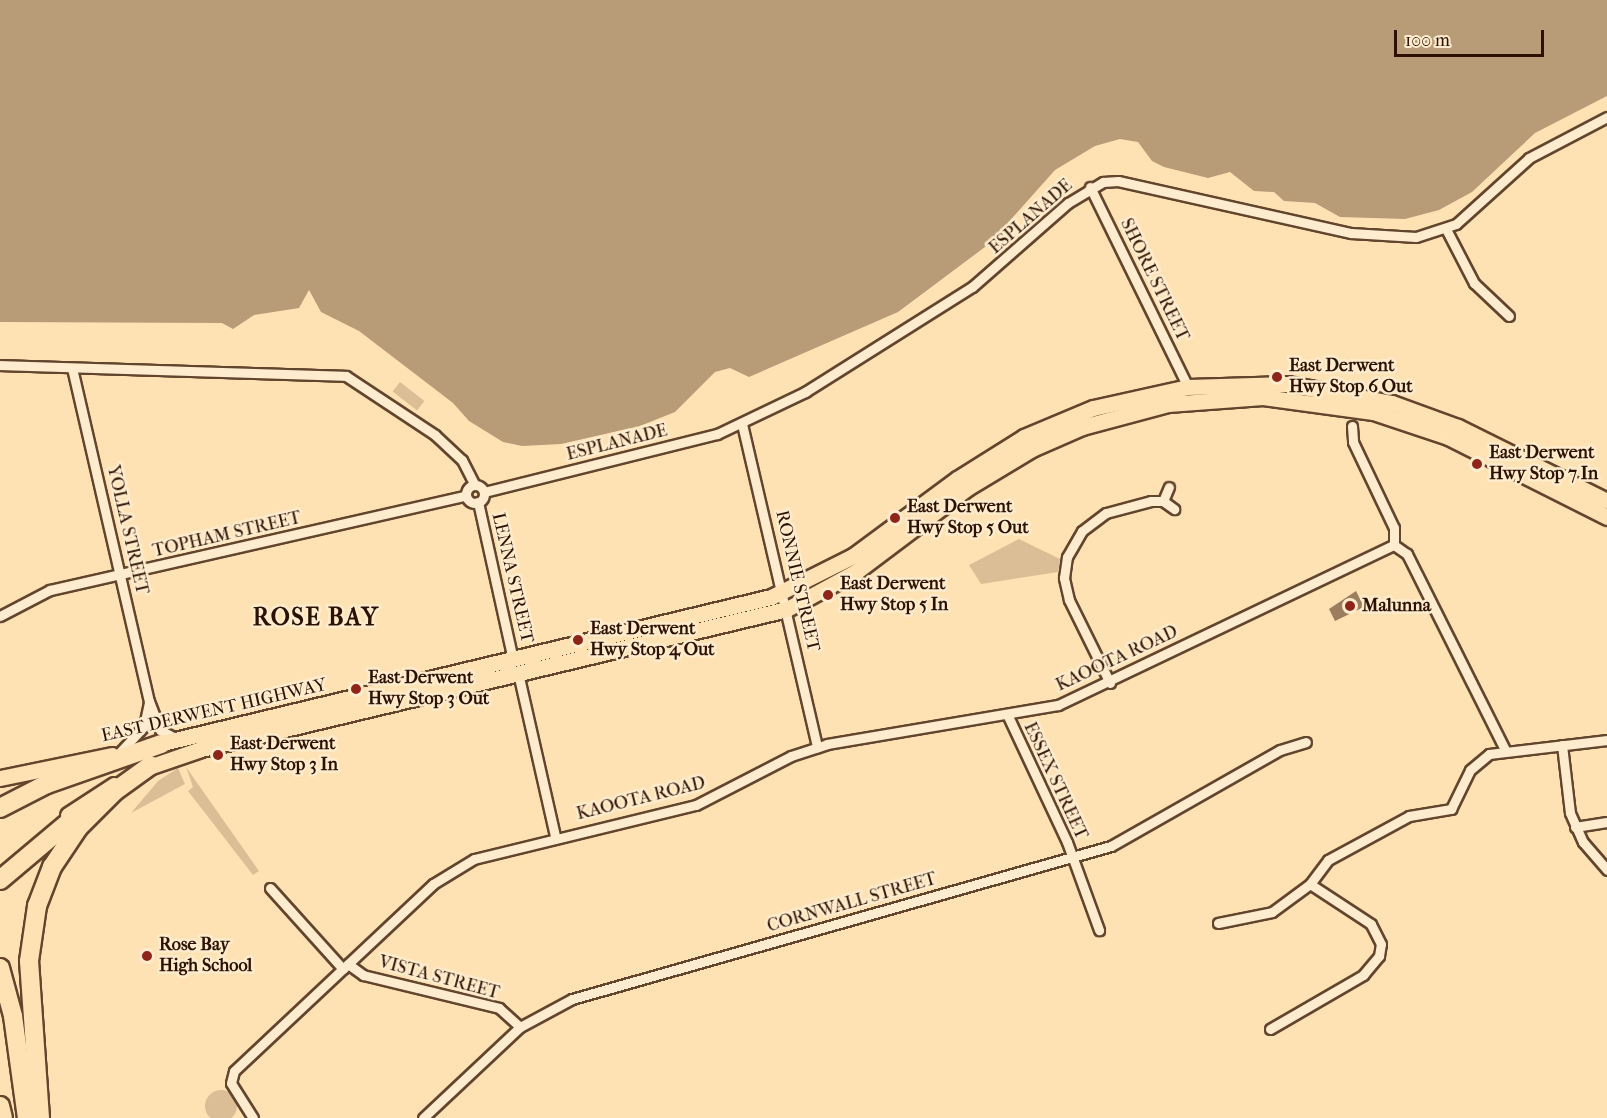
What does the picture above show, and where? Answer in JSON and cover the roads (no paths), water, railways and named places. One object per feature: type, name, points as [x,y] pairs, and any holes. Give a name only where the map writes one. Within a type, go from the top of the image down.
[{"type":"highway","points":[[0,808],[47,784],[161,744]]},
{"type":"highway","points":[[40,1118],[29,961],[37,906],[52,867],[78,828],[115,791],[151,765]]},
{"type":"highway","points":[[0,880],[111,787]]},
{"type":"highway","points":[[0,968],[13,1016],[27,1118]]},
{"type":"highway","points":[[0,1106],[3,1118]]},
{"type":"main road","name":"EAST DERWENT HIGHWAY","points":[[0,868],[111,787],[151,765],[201,749],[741,607],[784,592],[853,556],[957,478],[1024,437],[1093,408],[1188,387],[1287,384],[1392,403],[1458,427],[1607,501]]},
{"type":"main road","name":"EAST DERWENT HIGHWAY","points":[[0,778],[787,609],[857,571],[967,488],[1032,449],[1121,415],[1207,398],[1300,399],[1399,419],[1473,449],[1607,517]]},
{"type":"street","name":"ESPLANADE","points":[[484,492],[651,453],[742,424],[865,358],[972,287],[1090,188],[1118,181],[1377,237],[1416,237],[1446,229],[1529,158],[1607,117]]},
{"type":"street","name":"SHORE STREET","points":[[1090,188],[1188,387]]},
{"type":"street","points":[[1446,229],[1474,283],[1509,316]]},
{"type":"street","points":[[0,365],[346,376],[435,435],[462,460],[474,484],[484,492],[478,502],[465,496],[474,484]]},
{"type":"street","name":"YOLLA STREET","points":[[72,368],[149,701],[163,733],[186,738]]},
{"type":"street","name":"RONNIE STREET","points":[[742,424],[784,592],[817,747]]},
{"type":"street","points":[[1352,426],[1353,442],[1394,528],[1394,545],[1407,554],[1505,750]]},
{"type":"street","points":[[1163,501],[1169,487]]},
{"type":"street","name":"TOPHAM STREET","points":[[0,616],[36,595],[465,496]]},
{"type":"street","points":[[1110,683],[1069,600],[1064,578],[1067,557],[1076,538],[1096,519],[1126,505],[1163,501],[1173,509]]},
{"type":"street","name":"LENNA STREET","points":[[478,502],[555,836]]},
{"type":"street","name":"KAOOTA ROAD","points":[[253,1118],[231,1083],[232,1074],[454,870],[495,852],[714,799],[817,747],[1058,705],[1110,683],[1394,545]]},
{"type":"street","name":"YOLLA STREET","points":[[120,752],[144,726],[149,701]]},
{"type":"street","name":"ESSEX STREET","points":[[1007,714],[1072,858],[1099,930]]},
{"type":"street","points":[[1218,923],[1272,912],[1310,884],[1328,860],[1396,822],[1451,809],[1478,761],[1505,750],[1607,740]]},
{"type":"street","name":"CORNWALL STREET","points":[[423,1118],[520,1027],[572,999],[1072,858],[1122,841],[1280,750],[1306,742]]},
{"type":"street","points":[[1562,745],[1575,827],[1607,870]]},
{"type":"street","points":[[1575,827],[1607,822]]},
{"type":"street","points":[[1270,1029],[1363,975],[1379,956],[1380,944],[1371,924],[1310,884]]},
{"type":"street","points":[[270,888],[346,967]]},
{"type":"street","name":"VISTA STREET","points":[[346,967],[363,975],[499,1008],[520,1027]]},
{"type":"place","name":"East Derwent Hwy Stop 6 Out","points":[[1277,377]]},
{"type":"place","name":"East Derwent Hwy Stop 7 In","points":[[1477,464]]},
{"type":"place","name":"East Derwent Hwy Stop 5 Out","points":[[895,518]]},
{"type":"place","name":"East Derwent Hwy Stop 5 In","points":[[828,595]]},
{"type":"place","name":"Malunna","points":[[1350,606]]},
{"type":"place","name":"East Derwent Hwy Stop 4 Out","points":[[578,640]]},
{"type":"place","name":"East Derwent Hwy Stop 3 Out","points":[[356,689]]},
{"type":"place","name":"East Derwent Hwy Stop 3 In","points":[[218,755]]},
{"type":"place","name":"Rose Bay High School","points":[[147,956]]},
{"type":"district","name":"ROSE BAY","points":[[316,618]]}]
